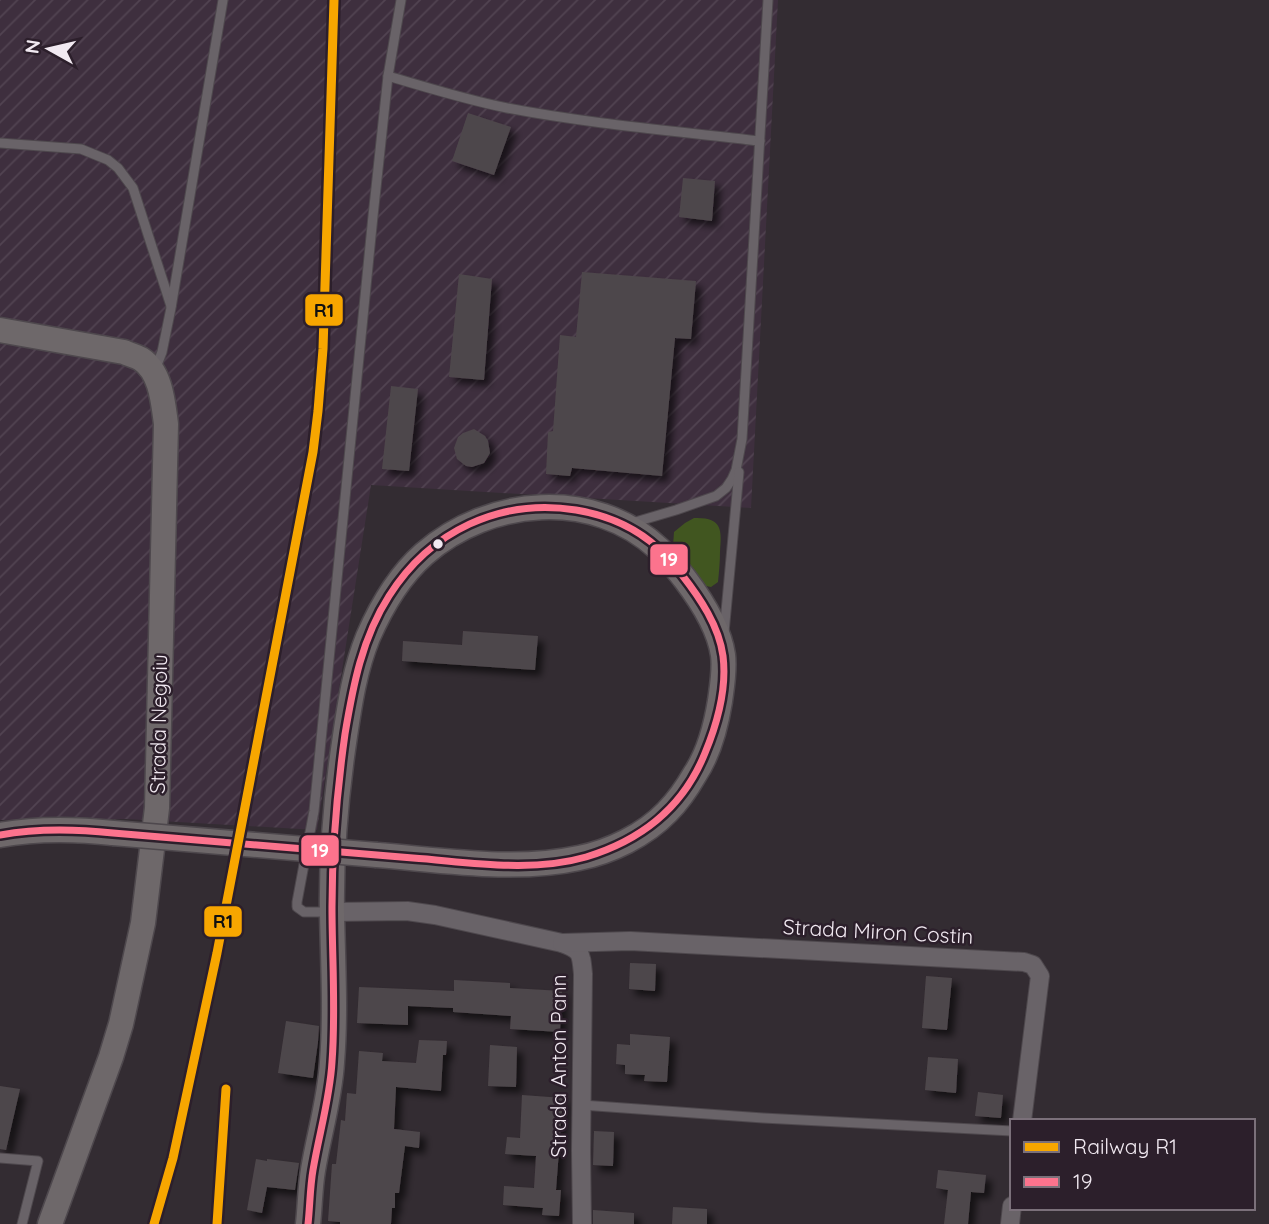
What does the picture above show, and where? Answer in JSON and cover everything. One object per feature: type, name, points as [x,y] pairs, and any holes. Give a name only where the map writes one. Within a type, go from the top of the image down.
[{"type":"main road","points":[[0,330],[124,352],[143,360],[154,374]]},
{"type":"main road","name":"Strada Negoiu","points":[[50,1224],[121,1024],[136,961],[151,866],[157,808],[166,471],[166,424],[161,392],[154,374]]},
{"type":"main road","points":[[0,835],[58,829],[113,833],[377,855],[528,865],[582,858],[624,842],[664,816],[699,769],[713,735],[723,668],[722,650],[706,610],[684,578],[659,549],[625,526],[594,514],[559,508],[525,507],[473,523],[444,539],[423,555],[389,596],[366,641],[358,667],[345,739],[336,812],[332,912],[332,1066],[313,1172],[308,1224]]},
{"type":"street","points":[[332,912],[407,911],[562,943]]},
{"type":"street","name":"Strada Miron Costin","points":[[562,943],[630,942],[1024,962],[1033,965],[1040,976],[1022,1119]]},
{"type":"street","name":"Strada Anton Pann","points":[[562,943],[576,947],[581,954],[583,974],[582,1224]]},
{"type":"lane","points":[[154,374],[162,352],[171,308],[223,0]]},
{"type":"lane","points":[[332,912],[304,912],[297,907],[297,902],[314,811],[388,76],[401,0]]},
{"type":"lane","points":[[722,650],[742,439],[768,0]]},
{"type":"lane","points":[[388,76],[465,99],[508,108],[583,120],[760,141]]},
{"type":"lane","points":[[0,143],[81,149],[108,160],[118,168],[133,188],[171,308]]},
{"type":"lane","points":[[625,526],[716,496],[726,488],[736,470],[742,439]]},
{"type":"lane","points":[[582,1105],[775,1119],[1010,1131]]},
{"type":"lane","points":[[0,1158],[38,1161],[22,1224]]},
{"type":"shaded area","points":[[0,0],[778,0],[751,508],[371,485],[317,830],[126,819],[0,820]]},
{"type":"green space","points":[[694,518],[715,522],[720,531],[718,582],[711,587],[706,586],[673,546],[674,532]]},
{"type":"building","points":[[468,113],[511,127],[494,175],[452,161]]},
{"type":"building","points":[[683,178],[715,181],[712,221],[679,217]]},
{"type":"building","points":[[582,272],[696,281],[691,339],[675,338],[662,476],[572,468],[570,476],[546,474],[548,432],[553,431],[560,335],[576,337]]},
{"type":"building","points":[[459,274],[492,279],[484,380],[449,377]]},
{"type":"building","points":[[391,386],[418,389],[409,471],[382,469]]},
{"type":"building","points":[[474,429],[485,436],[490,453],[484,463],[472,467],[457,459],[454,448],[458,437]]},
{"type":"building","points":[[463,631],[538,636],[535,670],[402,661],[403,641],[462,645]]},
{"type":"building","points":[[630,963],[656,964],[655,991],[629,989]]},
{"type":"building","points":[[926,976],[952,978],[947,1030],[922,1028]]},
{"type":"building","points":[[454,980],[510,983],[510,988],[562,991],[560,1032],[510,1029],[511,1016],[453,1012],[453,1008],[408,1006],[408,1025],[357,1023],[359,987],[454,991]]},
{"type":"building","points":[[286,1021],[319,1026],[313,1078],[278,1073]]},
{"type":"building","points":[[630,1034],[670,1037],[667,1082],[644,1081],[645,1075],[625,1074],[625,1065],[616,1064],[617,1044],[630,1045]]},
{"type":"building","points":[[419,1040],[447,1041],[446,1055],[443,1055],[441,1091],[396,1087],[394,1129],[420,1132],[419,1148],[405,1146],[399,1193],[395,1193],[391,1224],[340,1224],[328,1221],[332,1164],[336,1164],[341,1120],[345,1121],[347,1093],[356,1094],[359,1051],[383,1053],[382,1061],[416,1063]]},
{"type":"building","points":[[490,1045],[517,1047],[516,1087],[488,1086]]},
{"type":"building","points":[[928,1057],[958,1059],[956,1093],[925,1090]]},
{"type":"building","points":[[0,1086],[20,1089],[6,1150],[0,1149]]},
{"type":"building","points":[[978,1092],[1003,1095],[1001,1118],[975,1116]]},
{"type":"building","points":[[522,1095],[563,1098],[556,1190],[561,1190],[559,1216],[542,1215],[543,1208],[503,1205],[504,1186],[534,1188],[536,1156],[505,1154],[507,1137],[520,1138]]},
{"type":"building","points":[[594,1131],[614,1132],[613,1166],[593,1165]]},
{"type":"building","points":[[256,1159],[299,1163],[295,1190],[267,1187],[262,1213],[247,1210]]},
{"type":"building","points":[[938,1170],[986,1175],[984,1193],[971,1192],[968,1224],[944,1224],[948,1190],[936,1188]]},
{"type":"building","points":[[673,1207],[707,1209],[707,1224],[672,1224]]},
{"type":"building","points":[[593,1210],[634,1213],[634,1224],[593,1224]]},
{"type":"rail line","name":"R1","points":[[154,1224],[173,1158],[217,953],[313,452],[323,349],[334,0]]},
{"type":"rail line","name":"R1","points":[[217,1224],[226,1089]]},
{"type":"transit line","name":"19","points":[[0,835],[42,830],[85,831],[226,842],[300,849],[338,852],[434,860],[478,864],[500,865],[565,862],[606,850],[642,831],[672,806],[696,773],[717,718],[724,681],[721,645],[708,613],[682,575],[649,541],[630,528],[609,519],[576,510],[520,509],[469,524],[446,537],[425,553],[389,596],[365,645],[345,734],[334,842],[333,864],[332,885],[334,1004],[331,1076],[312,1176],[308,1224]]}]
